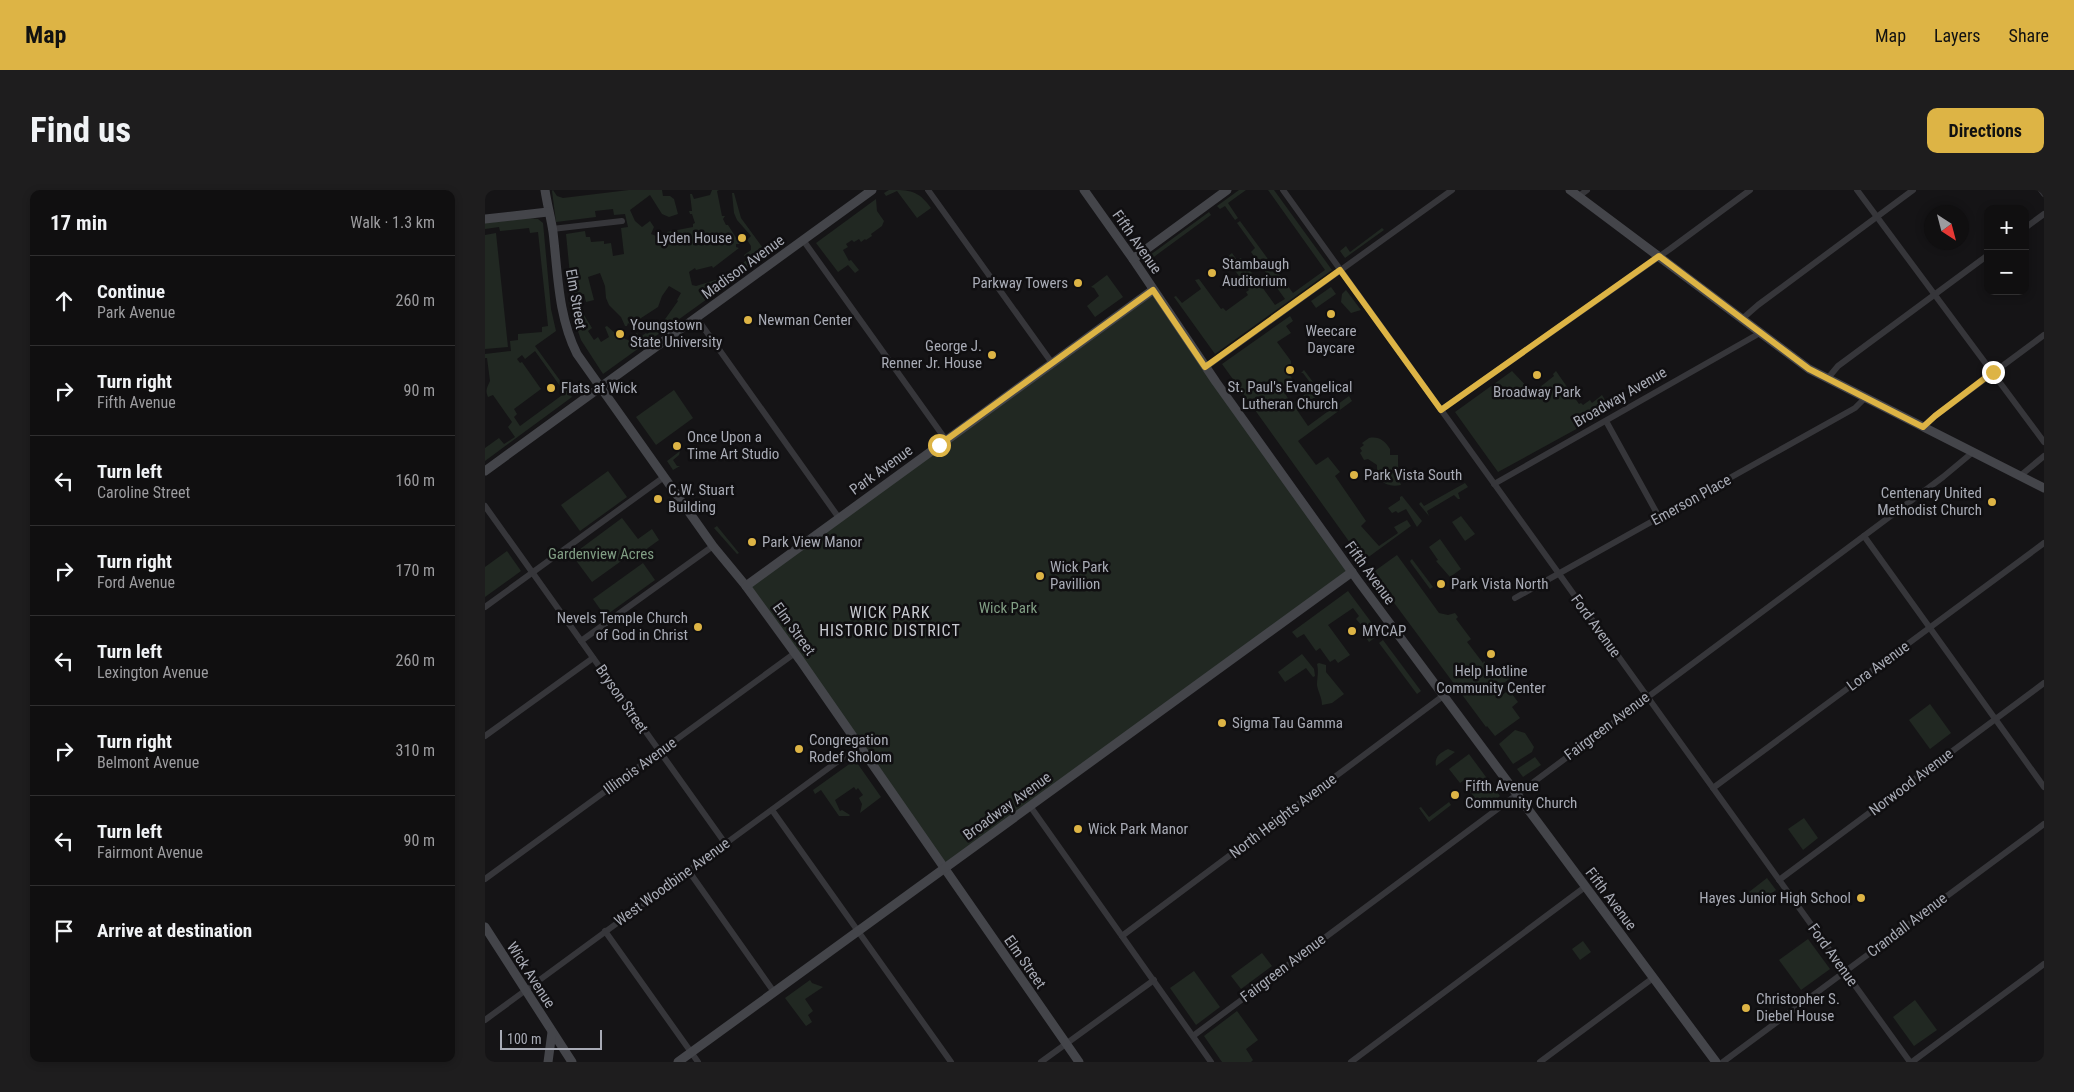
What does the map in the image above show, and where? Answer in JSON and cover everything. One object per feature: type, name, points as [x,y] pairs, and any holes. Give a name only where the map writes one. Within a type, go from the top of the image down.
[{"type":"street","name":"Madison Avenue","points":[[485,471],[872,190]]},
{"type":"street","points":[[928,190],[935,193],[1052,363]]},
{"type":"street","name":"Fifth Avenue","points":[[1084,190],[1133,259],[1205,367],[1352,572],[1716,1062]]},
{"type":"street","points":[[1133,259],[1227,190]]},
{"type":"street","name":"Ford Avenue","points":[[1283,190],[1911,1062]]},
{"type":"street","points":[[1205,367],[1452,190]]},
{"type":"street","points":[[1570,190],[1809,369],[2044,488]]},
{"type":"street","points":[[1579,196],[1587,190]]},
{"type":"street","points":[[1441,410],[1750,190]]},
{"type":"street","points":[[1857,190],[2044,442]]},
{"type":"street","points":[[1742,319],[1758,305],[1913,190]]},
{"type":"street","points":[[2041,190],[2044,194]]},
{"type":"street","name":"Elm Street","points":[[545,191],[552,229],[561,309],[565,327],[577,354],[713,546],[795,653],[943,869],[1079,1062]]},
{"type":"street","points":[[485,218],[548,212]]},
{"type":"street","points":[[2029,225],[2044,214]]},
{"type":"street","points":[[552,229],[622,221]]},
{"type":"street","points":[[803,240],[946,440]]},
{"type":"street","points":[[1827,378],[1838,366],[1984,258]]},
{"type":"street","name":"Park Avenue","points":[[745,586],[1153,290]]},
{"type":"street","points":[[696,318],[839,518]]},
{"type":"street","name":"Broadway Avenue","points":[[1494,484],[1760,333]]},
{"type":"street","points":[[1923,427],[2044,334]]},
{"type":"street","name":"Emerson Place","points":[[1515,598],[1855,408],[1865,398]]},
{"type":"street","points":[[1606,421],[1659,517]]},
{"type":"street","name":"Fairgreen Avenue","points":[[1193,1036],[1943,477],[1973,452]]},
{"type":"street","points":[[2020,476],[2044,456]]},
{"type":"street","points":[[485,607],[664,477]]},
{"type":"street","name":"Bryson Street","points":[[485,506],[725,843]]},
{"type":"street","points":[[1864,536],[2044,787]]},
{"type":"street","name":"Lora Avenue","points":[[1713,788],[2044,543]]},
{"type":"street","points":[[581,641],[713,546]]},
{"type":"street","name":"Broadway Avenue","points":[[678,1062],[1352,572]]},
{"type":"street","name":"Illinois Avenue","points":[[485,879],[795,653]]},
{"type":"street","points":[[485,736],[593,658]]},
{"type":"street","name":"Norwood Avenue","points":[[1779,880],[2044,683]]},
{"type":"street","name":"North Heights Avenue","points":[[1122,936],[1443,696]]},
{"type":"street","name":"West Woodbine Avenue","points":[[485,1020],[860,746]]},
{"type":"street","points":[[1030,806],[1211,1062]]},
{"type":"street","points":[[772,810],[951,1062]]},
{"type":"street","name":"Crandall Avenue","points":[[1723,1062],[2044,824]]},
{"type":"street","points":[[689,870],[775,992]]},
{"type":"street","points":[[1351,1062],[1585,887]]},
{"type":"street","name":"Wick Avenue","points":[[485,927],[573,1062]]},
{"type":"street","points":[[605,931],[698,1062]]},
{"type":"street","points":[[1911,1062],[2044,964]]},
{"type":"street","points":[[1541,1062],[1653,978]]},
{"type":"street","points":[[1041,1062],[1154,980]]},
{"type":"street","points":[[548,1062],[552,1032]]},
{"type":"green space","points":[[553,190],[557,196],[563,198],[629,190],[662,190],[663,196],[670,196],[674,199],[678,214],[669,217],[662,214],[650,195],[630,210],[635,221],[642,227],[650,221],[654,227],[651,234],[664,239],[667,232],[693,227],[695,223],[689,211],[692,211],[690,194],[692,194],[694,199],[710,195],[712,190],[719,190],[717,191],[722,216],[725,216],[723,219],[740,244],[736,244],[736,247],[739,248],[713,268],[712,266],[696,270],[695,268],[689,272],[692,285],[696,286],[725,277],[724,275],[747,260],[744,255],[751,250],[747,240],[751,236],[737,220],[734,213],[732,193],[734,193],[741,218],[768,255],[603,374],[581,340],[573,317],[584,315],[592,328],[588,331],[594,340],[598,337],[601,342],[609,337],[605,327],[607,326],[615,333],[619,330],[625,339],[628,340],[637,333],[640,337],[647,334],[663,322],[678,301],[681,293],[669,286],[662,296],[658,307],[638,320],[633,327],[628,323],[625,326],[621,317],[609,305],[600,273],[588,277],[594,300],[586,302],[584,294],[577,295],[578,305],[570,306],[569,296],[572,295],[566,234],[585,231],[586,237],[590,237],[591,242],[604,241],[604,244],[611,243],[613,256],[624,254],[621,228],[628,227],[625,214],[614,215],[613,209],[595,211],[596,217],[556,222]]},
{"type":"green space","points":[[889,190],[903,190],[918,194],[931,208],[917,218],[897,191],[886,196],[884,193]]},
{"type":"green space","points":[[1239,190],[1246,190],[1228,203],[1238,218],[1235,220],[1225,206],[1220,209],[1217,206]]},
{"type":"green space","points":[[1268,190],[1274,190],[1332,270],[1215,354],[1174,297],[1176,296],[1182,303],[1201,289],[1195,280],[1199,279],[1221,309],[1223,308],[1226,311],[1248,295],[1246,292],[1249,290],[1226,258],[1232,253],[1237,260],[1241,258],[1275,305],[1285,299],[1251,252],[1255,248],[1237,223],[1240,221],[1293,293],[1325,270]]},
{"type":"green space","points":[[876,199],[877,211],[884,221],[882,226],[866,240],[861,242],[859,239],[854,242],[852,240],[846,244],[848,247],[843,250],[849,261],[851,260],[859,270],[855,273],[848,265],[838,272],[816,243]]},
{"type":"green space","points":[[1209,212],[1211,215],[1151,259],[1155,265],[1152,267],[1146,258]]},
{"type":"green space","points":[[529,218],[538,219],[543,223],[551,309],[556,331],[535,346],[572,397],[485,461],[485,448],[499,438],[504,444],[515,437],[508,427],[512,422],[493,395],[488,397],[487,395],[490,381],[485,354],[511,351],[510,341],[518,340],[518,334],[542,332],[542,327],[548,326],[538,232],[530,233],[529,228],[500,231],[499,227],[485,229],[485,223]],"holes":[[[535,351],[565,393],[520,426],[514,417],[517,414],[514,409],[541,389],[522,362],[520,363],[517,359],[522,355],[525,359]]]},
{"type":"green space","points":[[1382,228],[1384,230],[1345,258],[1340,251],[1346,246],[1350,252]]},
{"type":"green space","points":[[496,233],[508,347],[485,349],[485,235]]},
{"type":"green space","points":[[1107,275],[1123,297],[1095,317],[1087,306],[1099,296],[1094,288],[1091,287]]},
{"type":"green space","points":[[1331,287],[1336,294],[1316,308],[1311,301]]},
{"type":"green space","name":"Wick Park","points":[[1153,290],[1352,572],[943,869],[746,586]]},
{"type":"green space","points":[[1346,290],[1361,310],[1351,313],[1341,302],[1342,294]]},
{"type":"green space","points":[[1290,316],[1293,321],[1286,326],[1291,333],[1277,342],[1291,361],[1291,365],[1286,369],[1293,380],[1282,388],[1290,402],[1293,403],[1314,388],[1303,373],[1301,373],[1304,370],[1319,390],[1318,395],[1297,410],[1308,426],[1349,396],[1352,401],[1298,441],[1316,465],[1328,457],[1340,472],[1335,476],[1366,521],[1361,526],[1379,546],[1398,533],[1394,527],[1407,520],[1411,526],[1363,561],[1222,364]]},
{"type":"green space","points":[[1512,371],[1531,391],[1540,387],[1554,376],[1553,374],[1556,371],[1579,404],[1583,405],[1590,400],[1592,403],[1602,395],[1611,410],[1498,472],[1455,412]]},
{"type":"green space","points":[[674,390],[693,418],[656,445],[636,417]]},
{"type":"green space","points":[[1369,438],[1381,440],[1390,449],[1390,455],[1398,455],[1401,485],[1396,486],[1383,482],[1378,475],[1377,465],[1368,459],[1364,460],[1360,453],[1362,451],[1360,448],[1364,445],[1362,443]]},
{"type":"green space","points":[[680,451],[679,455],[673,460],[677,466],[680,466],[673,470],[667,461]]},
{"type":"green space","points":[[608,471],[627,497],[580,531],[561,505]]},
{"type":"green space","points":[[1465,483],[1468,487],[1458,493],[1460,499],[1454,495],[1427,511],[1429,516],[1419,504],[1421,502],[1424,506]]},
{"type":"green space","points":[[1402,496],[1422,521],[1417,527],[1406,509],[1398,513],[1396,511],[1392,513],[1388,508],[1400,500]]},
{"type":"green space","points":[[1461,516],[1475,534],[1465,541],[1452,522]]},
{"type":"green space","name":"Gardenview Acres","points":[[622,518],[638,539],[652,529],[659,540],[634,558],[631,554],[592,582],[572,555]]},
{"type":"green space","points":[[717,526],[739,553],[737,554],[714,528]]},
{"type":"green space","points":[[1440,539],[1461,569],[1450,577],[1436,561],[1438,560],[1429,547]]},
{"type":"green space","points":[[507,551],[521,571],[485,597],[485,567]]},
{"type":"green space","points":[[1397,555],[1439,613],[1448,615],[1455,613],[1458,617],[1456,619],[1471,639],[1467,642],[1483,663],[1484,661],[1495,675],[1506,667],[1513,676],[1497,688],[1502,695],[1509,690],[1518,702],[1512,707],[1520,718],[1495,736],[1486,727],[1372,573]]},
{"type":"green space","points":[[1412,559],[1433,587],[1430,589],[1411,563]]},
{"type":"green space","points":[[643,563],[655,580],[605,616],[593,599]]},
{"type":"green space","points":[[1348,591],[1380,634],[1369,642],[1367,639],[1369,634],[1356,619],[1359,616],[1353,608],[1328,625],[1350,655],[1338,663],[1335,659],[1330,662],[1320,648],[1316,651],[1304,634],[1297,638],[1292,632]]},
{"type":"green space","points":[[1383,640],[1421,691],[1417,694],[1379,643]]},
{"type":"green space","points":[[1302,654],[1314,669],[1315,676],[1313,677],[1306,668],[1285,682],[1278,672]]},
{"type":"green space","points":[[1317,664],[1326,665],[1326,672],[1344,694],[1332,703],[1322,705],[1317,685]]},
{"type":"green space","points":[[1930,704],[1951,733],[1930,749],[1909,720]]},
{"type":"green space","points":[[1515,730],[1525,733],[1534,747],[1532,752],[1513,764],[1499,744]]},
{"type":"green space","points":[[1448,749],[1455,752],[1436,766],[1438,756]]},
{"type":"green space","points":[[1469,754],[1500,796],[1483,809],[1469,790],[1473,787],[1467,778],[1460,783],[1449,769]]},
{"type":"green space","points":[[1535,757],[1541,765],[1523,777],[1517,769]]},
{"type":"green space","points":[[855,760],[881,797],[860,813],[862,804],[859,798],[863,795],[858,788],[856,790],[854,787],[835,800],[840,811],[842,810],[850,815],[839,816],[821,790],[815,794],[813,790]]},
{"type":"green space","points":[[1449,802],[1451,805],[1429,822],[1419,808],[1421,807],[1429,817]]},
{"type":"green space","points":[[1804,818],[1818,838],[1803,850],[1788,829]]},
{"type":"green space","points":[[1767,878],[1776,890],[1758,904],[1749,892]]},
{"type":"green space","points":[[1808,939],[1830,969],[1801,990],[1779,960]]},
{"type":"green space","points":[[1583,941],[1591,952],[1580,960],[1572,949]]},
{"type":"green space","points":[[1262,953],[1272,966],[1241,989],[1231,976]]},
{"type":"green space","points":[[1194,971],[1220,1007],[1196,1025],[1170,988]]},
{"type":"green space","points":[[810,980],[812,983],[823,987],[805,999],[813,1011],[808,1015],[812,1022],[806,1026],[785,998]]},
{"type":"green space","points":[[1915,1000],[1937,1030],[1914,1046],[1893,1017]]},
{"type":"green space","points":[[1237,1011],[1258,1040],[1246,1049],[1253,1060],[1251,1062],[1222,1062],[1204,1036]]},
{"type":"place","name":"Lyden House","points":[[742,238]]},
{"type":"place","name":"Stambaugh Auditorium","points":[[1212,273]]},
{"type":"place","name":"Parkway Towers","points":[[1078,283]]},
{"type":"place","name":"Weecare Daycare","points":[[1331,314]]},
{"type":"place","name":"Newman Center","points":[[748,320]]},
{"type":"place","name":"Youngstown State University","points":[[620,334]]},
{"type":"place","name":"George J. Renner Jr. House","points":[[992,355]]},
{"type":"place","name":"St. Paul's Evangelical Lutheran Church","points":[[1290,370]]},
{"type":"place","name":"Broadway Park","points":[[1537,375]]},
{"type":"place","name":"Flats at Wick","points":[[551,388]]},
{"type":"place","name":"Once Upon a Time Art Studio","points":[[677,446]]},
{"type":"place","name":"Park Vista South","points":[[1354,475]]},
{"type":"place","name":"C.W. Stuart Building","points":[[658,499]]},
{"type":"place","name":"Centenary United Methodist Church","points":[[1992,502]]},
{"type":"place","name":"Park View Manor","points":[[752,542]]},
{"type":"place","name":"Wick Park Pavillion","points":[[1040,576]]},
{"type":"place","name":"Park Vista North","points":[[1441,584]]},
{"type":"place","name":"Nevels Temple Church of God in Christ","points":[[698,627]]},
{"type":"place","name":"MYCAP","points":[[1352,631]]},
{"type":"place","name":"Help Hotline Community Center","points":[[1491,654]]},
{"type":"place","name":"Sigma Tau Gamma","points":[[1222,723]]},
{"type":"place","name":"Congregation Rodef Sholom","points":[[799,749]]},
{"type":"place","name":"Fifth Avenue Community Church","points":[[1455,795]]},
{"type":"place","name":"Wick Park Manor","points":[[1078,829]]},
{"type":"place","name":"Hayes Junior High School","points":[[1861,898]]},
{"type":"place","name":"Christopher S. Diebel House","points":[[1746,1008]]},
{"type":"district","name":"WICK PARK HISTORIC DISTRICT","points":[[890,621]]},
{"type":"route","points":[[939,445],[1153,290],[1205,367],[1340,270],[1441,410],[1659,256],[1809,369],[1923,427],[1993,372]]}]
